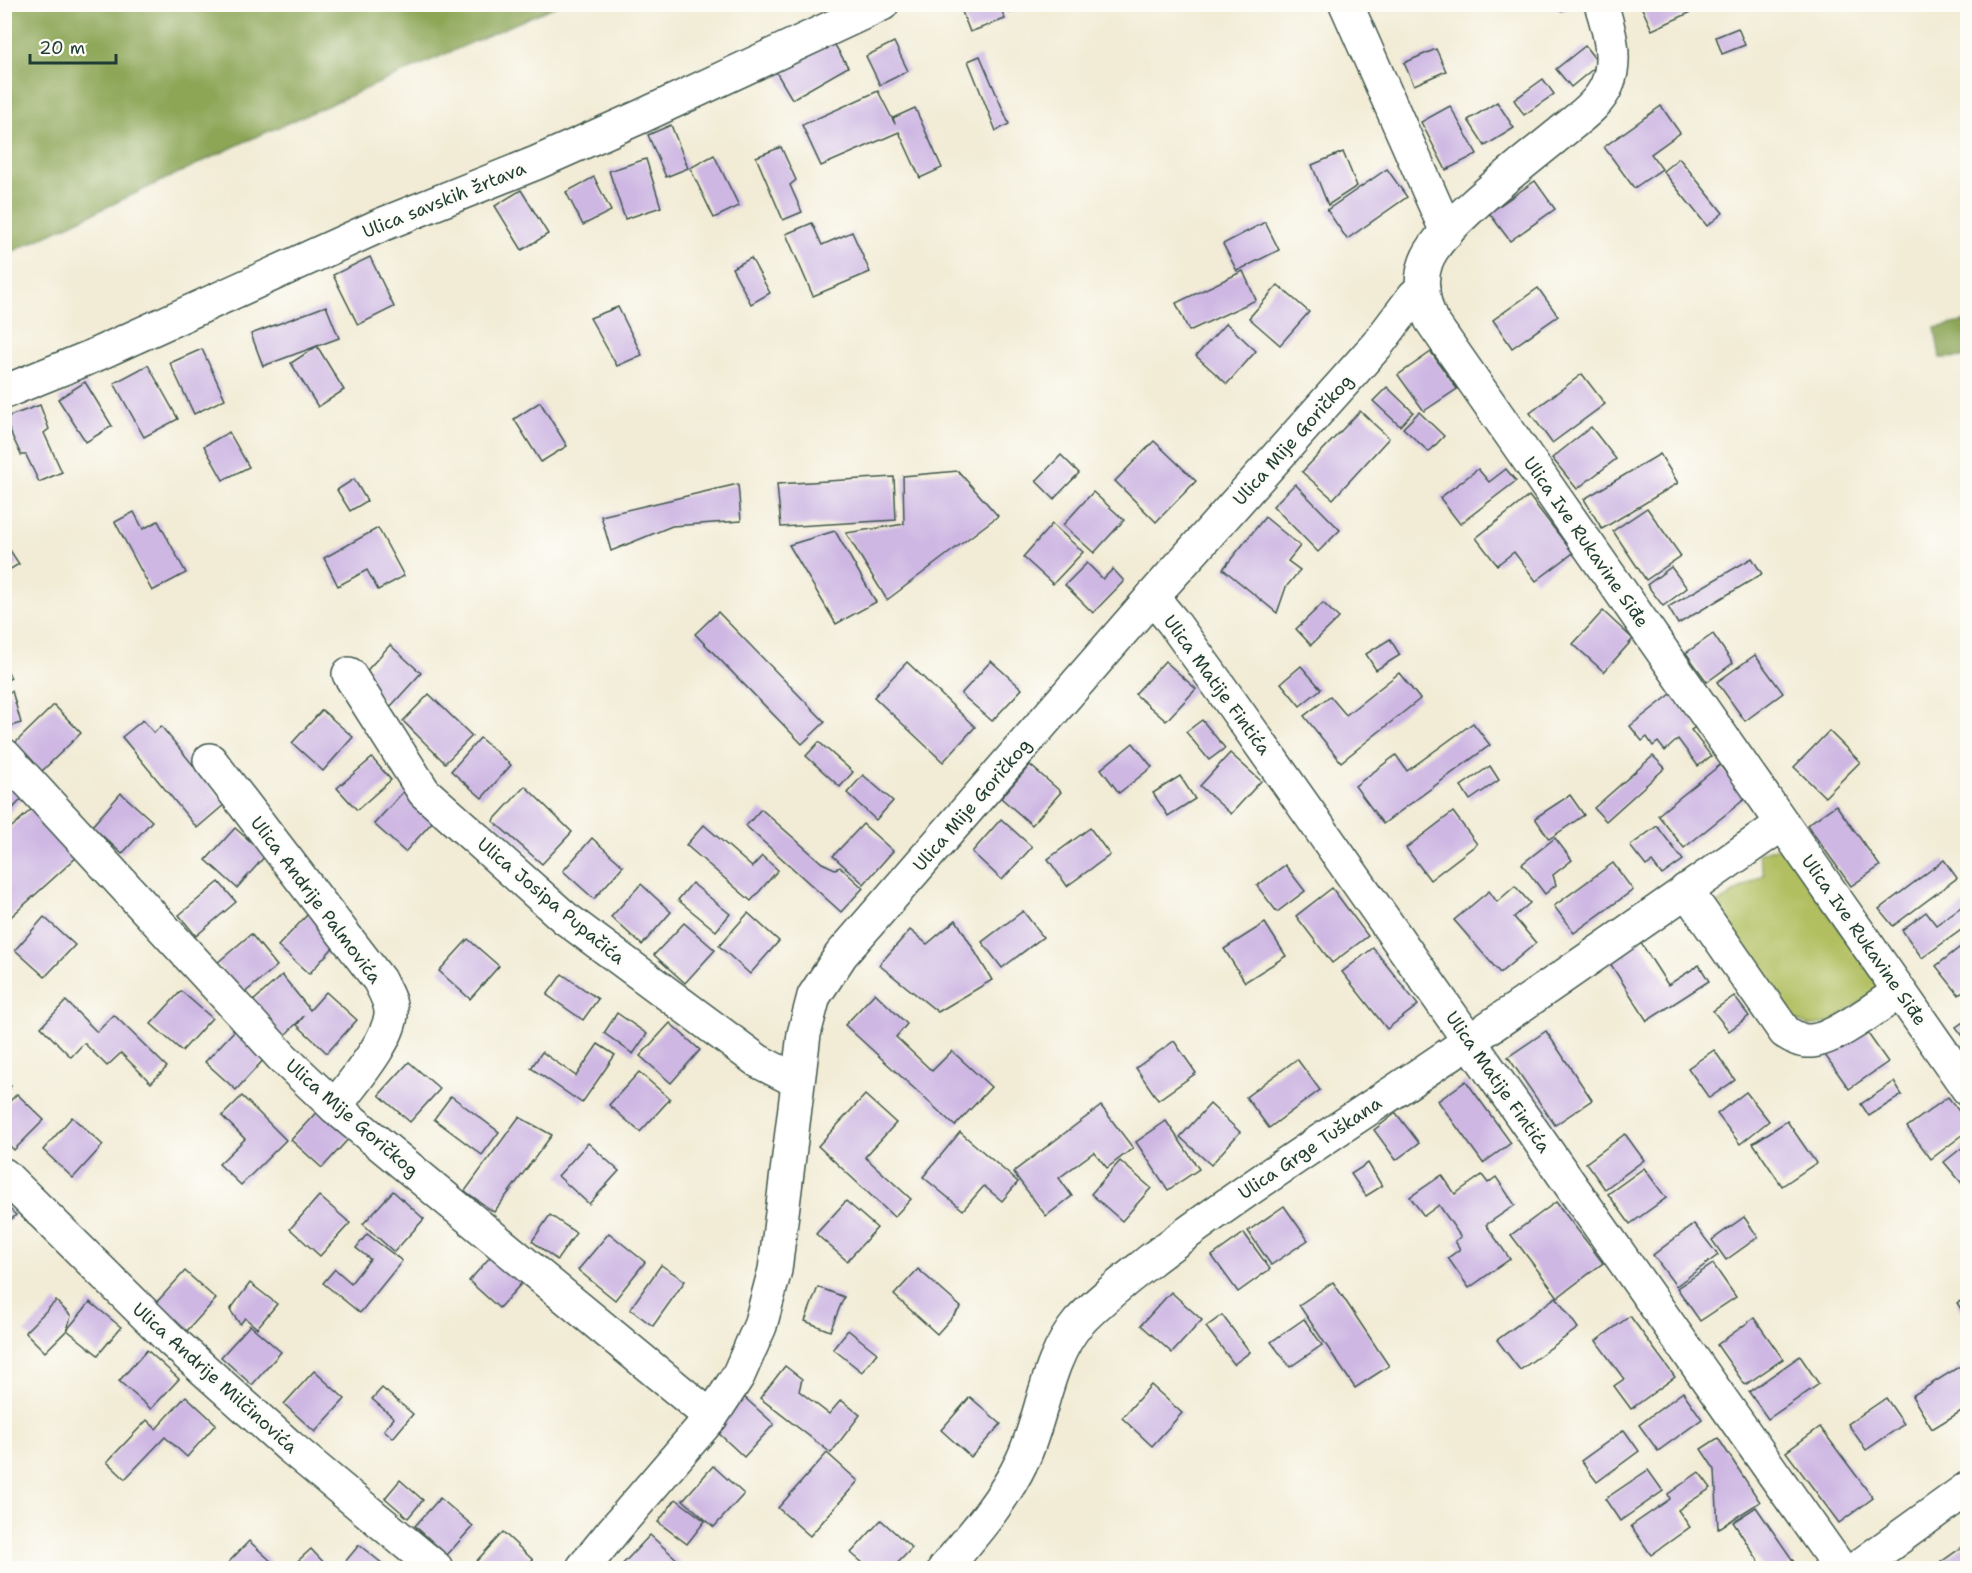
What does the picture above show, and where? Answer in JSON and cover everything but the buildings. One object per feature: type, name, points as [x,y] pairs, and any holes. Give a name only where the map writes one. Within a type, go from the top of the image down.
[{"type":"street","name":"Ulica savskih žrtava","points":[[4,392],[93,356],[381,225],[536,163],[882,4]]},
{"type":"street","points":[[1346,4],[1447,232]]},
{"type":"street","name":"Ulica Ive Rukavine Siđe","points":[[1601,4],[1612,52],[1611,74],[1603,93],[1585,113],[1458,220],[1447,232],[1426,261],[1423,288],[1431,320],[1968,1089]]},
{"type":"street","name":"Ulica Mije Goričkog","points":[[583,1569],[711,1417],[738,1376],[760,1326],[775,1270],[797,1081],[804,1034],[814,996],[841,955],[1152,597],[1377,345],[1414,296],[1423,288]]},
{"type":"street","name":"Ulica Matije Fintića","points":[[1152,597],[1173,622],[1235,708],[1840,1569]]},
{"type":"street","name":"Ulica Josipa Pupačića","points":[[350,674],[424,792],[566,918],[758,1061],[797,1081]]},
{"type":"street","name":"Ulica Mije Goričkog","points":[[4,755],[282,1057],[335,1107],[711,1417]]},
{"type":"street","name":"Ulica Andrije Palmovića","points":[[210,760],[379,980],[388,998],[391,1014],[382,1041],[335,1107]]},
{"type":"street","name":"Ulica Grge Tuškana","points":[[945,1569],[1009,1486],[1033,1434],[1058,1356],[1068,1337],[1113,1290],[1262,1180],[1470,1042],[1782,824]]},
{"type":"street","points":[[1686,891],[1785,1032],[1794,1038],[1806,1041],[1826,1038],[1899,992]]},
{"type":"street","name":"Ulica Andrije Milčinovića","points":[[4,1175],[171,1340],[289,1446],[436,1569]]},
{"type":"street","points":[[1857,1569],[1968,1488]]},
{"type":"green space","points":[[4,5],[558,5],[244,142],[5,255]]},
{"type":"green space","points":[[1967,321],[1967,357],[1940,358],[1935,328]]},
{"type":"green space","points":[[1778,847],[1783,848],[1879,985],[1879,990],[1830,1023],[1808,1026],[1790,1017],[1712,907],[1764,874],[1758,854]]}]
